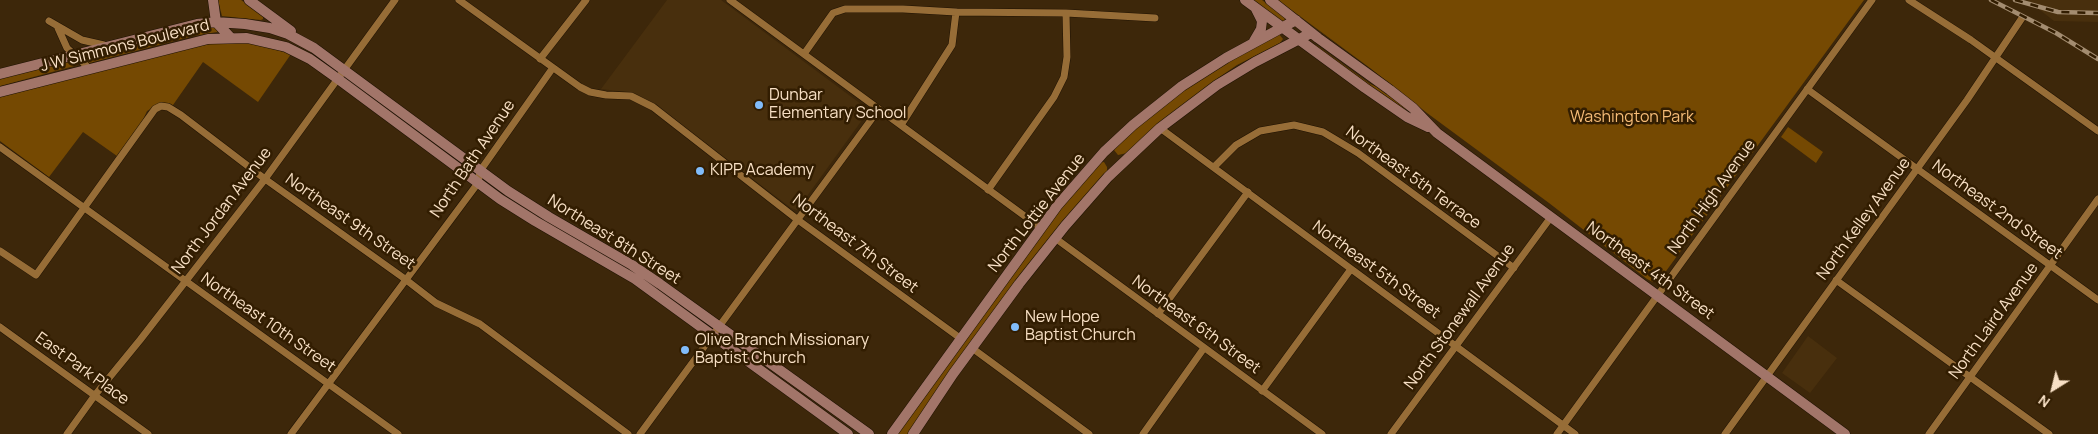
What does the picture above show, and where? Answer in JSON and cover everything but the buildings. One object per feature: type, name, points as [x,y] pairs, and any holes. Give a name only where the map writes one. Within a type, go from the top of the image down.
[{"type":"main road","points":[[213,0],[216,22],[230,37]]},
{"type":"main road","points":[[249,0],[306,42]]},
{"type":"main road","name":"Northeast 4th Street","points":[[1245,0],[1408,117],[1438,133],[1844,434]]},
{"type":"main road","name":"Northeast 4th Street","points":[[1270,0],[1311,33],[1413,108],[1438,133]]},
{"type":"main road","points":[[1251,44],[1257,37],[1262,22],[1255,7]]},
{"type":"main road","name":"North Lottie Avenue","points":[[892,434],[1041,228],[1092,165],[1133,126],[1182,86],[1251,44],[1296,20]]},
{"type":"main road","name":"J W Simmons Boulevard","points":[[0,74],[197,24],[216,22],[270,28],[306,42],[341,74]]},
{"type":"main road","name":"North Lottie Avenue","points":[[913,434],[972,348],[1055,238],[1108,177],[1160,128],[1217,84],[1311,33]]},
{"type":"main road","name":"J W Simmons Boulevard","points":[[0,92],[198,41],[230,37],[256,39],[286,47],[341,74]]},
{"type":"main road","name":"Northeast 8th Street","points":[[341,74],[539,211],[632,265],[848,434]]},
{"type":"main road","name":"Northeast 8th Street","points":[[341,74],[478,183],[535,221],[625,272],[869,434]]},
{"type":"street","name":"North Jordan Avenue","points":[[66,434],[264,179],[395,0]]},
{"type":"street","name":"Northeast 7th Street","points":[[459,0],[552,68],[590,92],[631,96],[653,108],[798,220],[960,338]]},
{"type":"street","points":[[540,59],[586,0]]},
{"type":"street","points":[[730,0],[1041,228]]},
{"type":"street","name":"North High Avenue","points":[[1557,434],[1872,0]]},
{"type":"street","points":[[1909,0],[1997,58],[2098,131]]},
{"type":"street","points":[[804,54],[833,13],[845,9],[1066,13],[1155,18]]},
{"type":"street","points":[[901,124],[952,44],[956,12]]},
{"type":"street","points":[[988,190],[1054,97],[1064,77],[1067,57],[1066,13]]},
{"type":"street","name":"North Kelley Avenue","points":[[1725,434],[1997,58],[2022,18]]},
{"type":"street","points":[[49,21],[90,43],[117,44]]},
{"type":"street","points":[[56,26],[67,48],[90,69]]},
{"type":"street","name":"North Bath Avenue","points":[[292,434],[478,183],[480,171],[552,68]]},
{"type":"street","name":"Northeast 2nd Street","points":[[1807,90],[2098,300]]},
{"type":"street","name":"Northeast 9th Street","points":[[85,209],[155,109],[161,106],[181,114],[264,179],[406,278],[436,303],[480,324],[628,434]]},
{"type":"street","points":[[640,434],[878,109]]},
{"type":"street","name":"Northeast 5th Terrace","points":[[1214,167],[1236,145],[1260,130],[1294,125],[1323,132],[1342,142],[1514,268]]},
{"type":"street","name":"Northeast 5th Street","points":[[1160,128],[1575,434]]},
{"type":"street","name":"Northeast 10th Street","points":[[0,147],[398,434]]},
{"type":"street","points":[[1158,314],[1248,192]]},
{"type":"street","name":"North Laird Avenue","points":[[1928,434],[2098,199]]},
{"type":"street","points":[[0,251],[36,275],[85,209]]},
{"type":"street","name":"North Stonewall Avenue","points":[[1391,434],[1552,217]]},
{"type":"street","name":"Northeast 6th Street","points":[[1055,238],[1322,434]]},
{"type":"street","points":[[1262,391],[1351,269]]},
{"type":"street","points":[[1836,280],[2049,434]]},
{"type":"street","name":"East Park Place","points":[[0,327],[148,434]]},
{"type":"street","points":[[972,348],[1089,434]]},
{"type":"street","points":[[1142,434],[1204,348]]},
{"type":"shaded area","name":"Dunbar Elementary School","points":[[667,0],[721,0],[865,107],[865,116],[797,210],[791,208],[654,104],[634,93],[601,89]]},
{"type":"shaded area","points":[[2027,0],[2098,0],[2098,22],[2054,21]]},
{"type":"shaded area","points":[[1808,336],[1837,358],[1810,393],[1782,373]]},
{"type":"green space","points":[[218,0],[241,0],[263,15],[263,19],[222,16]]},
{"type":"green space","points":[[1254,0],[1262,0],[1285,18],[1284,21],[1280,20]]},
{"type":"green space","name":"Washington Park","points":[[1278,0],[1864,0],[1661,278],[1653,282]]},
{"type":"green space","points":[[199,27],[216,27],[218,29],[217,32],[193,36],[89,63],[84,61],[83,58]]},
{"type":"green space","points":[[1278,33],[1283,39],[1280,43],[1237,65],[1218,78],[1127,153],[1118,155],[1114,150],[1118,143],[1204,73]]},
{"type":"green space","points":[[221,42],[252,43],[291,54],[258,102],[203,62],[173,105],[159,104],[147,111],[140,126],[117,156],[83,132],[49,177],[0,141],[0,97],[198,46]]},
{"type":"green space","points":[[1316,45],[1377,87],[1410,113],[1314,47]]},
{"type":"green space","points":[[75,60],[78,65],[0,86],[0,79]]},
{"type":"green space","points":[[1788,127],[1823,152],[1816,163],[1781,137]]},
{"type":"green space","points":[[1104,162],[1107,167],[1107,173],[910,434],[898,434],[1038,235],[1098,163]]},
{"type":"railway","points":[[1991,0],[2056,33],[2098,59]]},
{"type":"railway","points":[[2015,0],[2058,12],[2098,13]]},
{"type":"place","name":"Dunbar Elementary School","points":[[759,105]]},
{"type":"place","name":"KIPP Academy","points":[[700,171]]},
{"type":"place","name":"New Hope Baptist Church","points":[[1015,327]]},
{"type":"place","name":"Olive Branch Missionary Baptist Church","points":[[685,350]]}]
